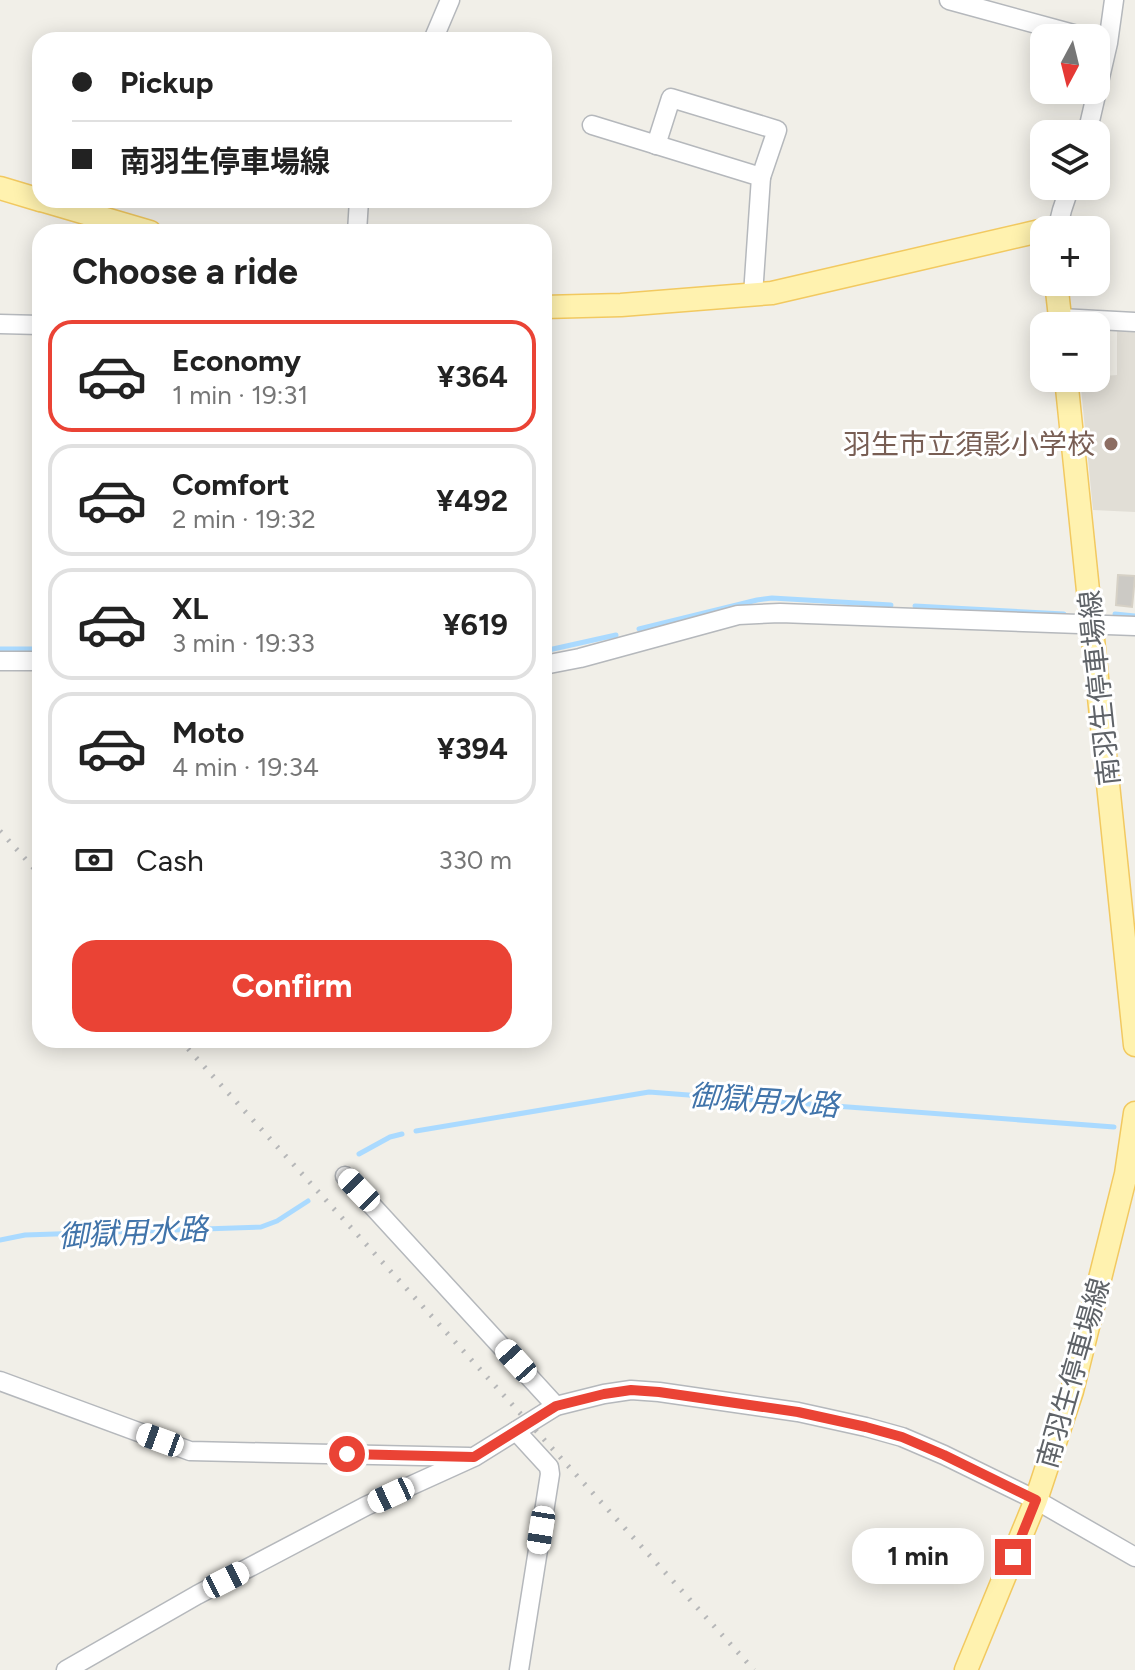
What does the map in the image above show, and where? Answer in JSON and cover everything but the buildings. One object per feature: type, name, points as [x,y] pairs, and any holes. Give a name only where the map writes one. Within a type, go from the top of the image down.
[{"type":"main road","points":[[0,188],[32,198]]},
{"type":"main road","points":[[68,208],[122,224]]},
{"type":"main road","points":[[552,307],[621,305],[772,293],[1030,233]]},
{"type":"main road","name":"南羽生停車場線","points":[[1067,392],[1135,1045]]},
{"type":"main road","name":"南羽生停車場線","points":[[966,1670],[1036,1500],[1072,1391],[1123,1187],[1135,1113]]},
{"type":"street","points":[[436,32],[450,0]]},
{"type":"street","points":[[949,0],[1037,24]]},
{"type":"street","points":[[1107,24],[1114,0]]},
{"type":"street","points":[[656,145],[671,98],[777,130],[761,177],[753,295]]},
{"type":"street","points":[[592,125],[761,177]]},
{"type":"street","points":[[1110,322],[1135,322]]},
{"type":"street","points":[[0,324],[32,325]]},
{"type":"street","points":[[552,663],[738,615],[757,613],[1135,626]]},
{"type":"street","points":[[0,661],[32,661]]},
{"type":"street","points":[[345,1176],[556,1406]]},
{"type":"street","points":[[0,1381],[190,1451],[474,1457]]},
{"type":"street","points":[[66,1670],[197,1595],[338,1521],[474,1457],[556,1406],[631,1390],[798,1412],[902,1437],[1036,1500],[1135,1557]]},
{"type":"street","points":[[516,1431],[549,1467],[550,1474],[519,1670]]},
{"type":"shaded area","name":"羽生市立須影小学校","points":[[1117,328],[1135,329],[1135,512],[1093,510],[1081,392],[1110,392],[1110,376],[1117,375]]},
{"type":"waterway","points":[[639,629],[772,598],[891,605]]},
{"type":"waterway","points":[[915,606],[1064,614]]},
{"type":"waterway","points":[[1115,614],[1135,616]]},
{"type":"waterway","points":[[552,649],[616,635]]},
{"type":"waterway","points":[[0,649],[32,649]]},
{"type":"waterway","name":"御獄用水路","points":[[416,1131],[649,1092],[1114,1127]]},
{"type":"waterway","name":"御獄用水路","points":[[359,1154],[402,1134]]},
{"type":"waterway","name":"御獄用水路","points":[[0,1240],[25,1235],[261,1227],[277,1221],[308,1201]]},
{"type":"railway","points":[[0,831],[32,866]]},
{"type":"railway","points":[[187,1048],[754,1670]]},
{"type":"place","name":"羽生市立須影小学校","points":[[1111,444]]},
{"type":"route","points":[[347,1454],[474,1457],[556,1406],[631,1390],[798,1412],[902,1437],[1036,1500],[1013,1557]]}]
